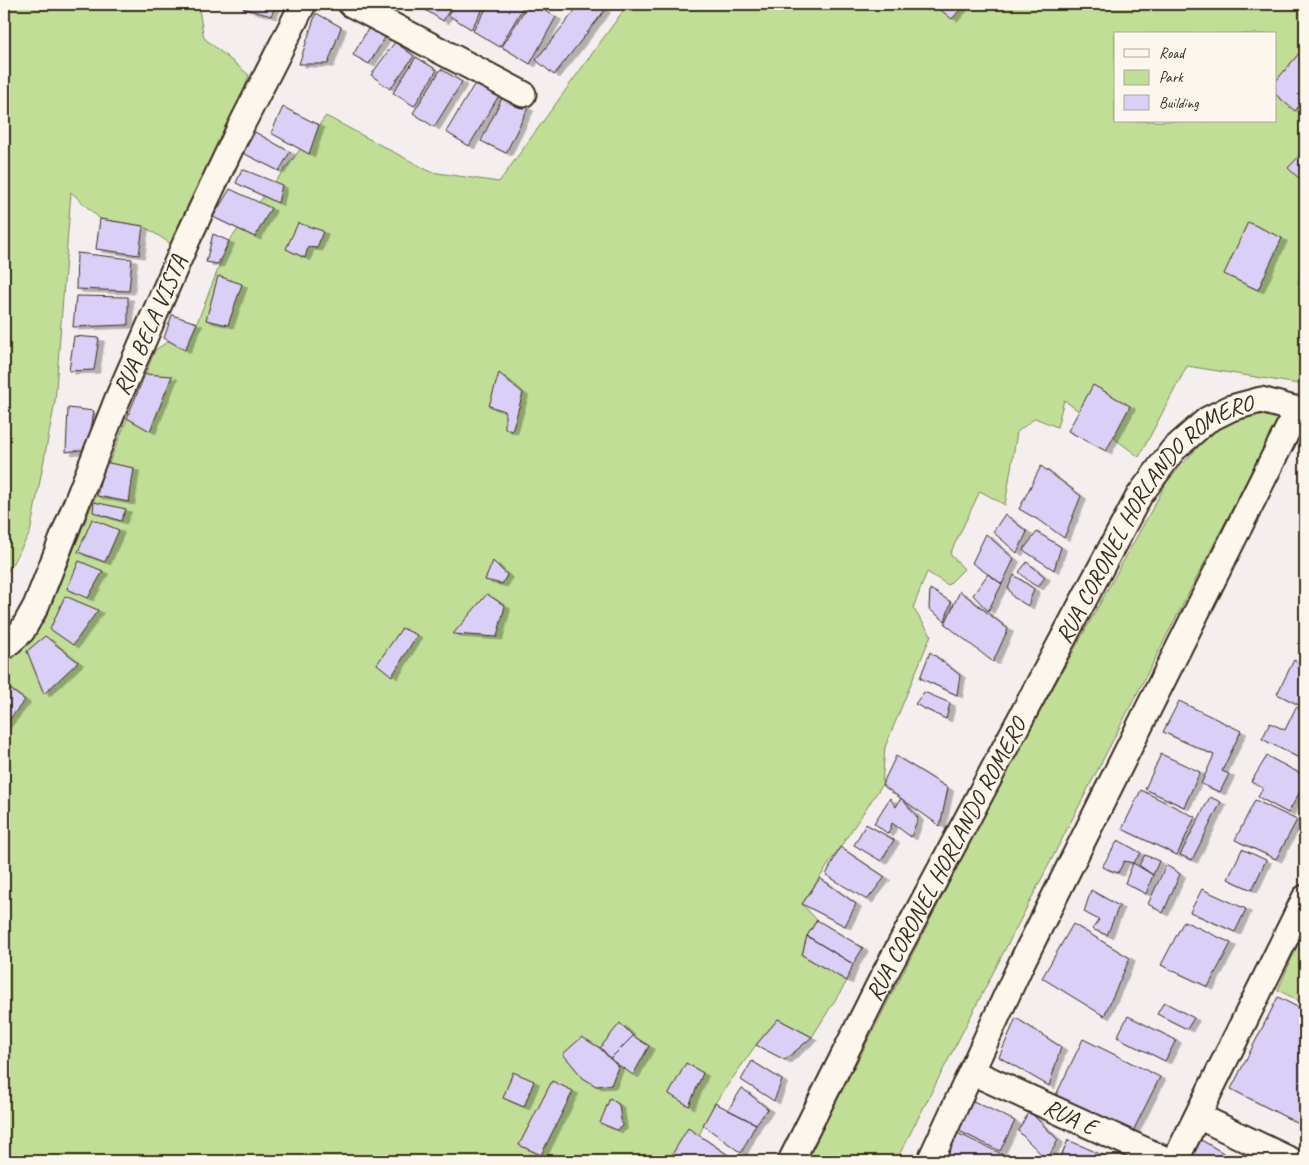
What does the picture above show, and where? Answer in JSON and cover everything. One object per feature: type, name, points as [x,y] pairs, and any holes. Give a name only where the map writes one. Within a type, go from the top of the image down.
[{"type":"street","name":"RUA BELA VISTA","points":[[4,647],[22,631],[36,606],[118,398],[187,240],[239,130],[303,4]]},
{"type":"street","points":[[352,4],[523,94]]},
{"type":"street","name":"RUA CORONEL HORLANDO ROMERO","points":[[791,1161],[887,970],[1139,496],[1172,450],[1207,420],[1231,408],[1261,400],[1302,410],[1022,962],[930,1161]]},
{"type":"street","points":[[1175,1161],[1305,898]]},
{"type":"street","name":"RUA E","points":[[972,1072],[1168,1161]]},
{"type":"street","points":[[1198,1116],[1292,1161]]},
{"type":"green space","points":[[4,4],[198,4],[204,38],[249,75],[238,107],[173,245],[143,226],[100,219],[71,192],[55,402],[30,533],[4,578]]},
{"type":"green space","points":[[625,4],[1303,4],[1302,7],[1305,9],[1305,254],[1298,283],[1305,292],[1305,385],[1187,366],[1139,457],[1064,400],[1057,427],[1035,418],[1017,432],[1005,505],[980,491],[950,554],[964,569],[948,585],[927,572],[913,608],[931,635],[885,747],[882,785],[802,904],[817,920],[807,936],[802,955],[847,981],[812,1037],[778,1019],[756,1045],[715,1103],[686,1161],[4,1161],[4,667],[45,620],[155,350],[197,323],[229,241],[326,116],[431,172],[499,182],[623,11]]},
{"type":"green space","points":[[1250,413],[1279,418],[896,1161],[806,1161],[1000,784],[1167,482],[1212,431]]},
{"type":"green space","points":[[1305,931],[1305,1004],[1278,990]]},
{"type":"building","points":[[243,4],[276,4],[271,16],[243,8]]},
{"type":"building","points":[[416,4],[453,4],[443,21]]},
{"type":"building","points":[[455,4],[486,4],[471,29],[448,15]]},
{"type":"building","points":[[489,4],[525,4],[500,47],[473,31]]},
{"type":"building","points":[[528,4],[533,4],[556,17],[530,64],[502,47]]},
{"type":"building","points":[[580,4],[598,4],[605,10],[554,75],[536,60]]},
{"type":"building","points":[[933,4],[965,4],[952,19]]},
{"type":"building","points":[[316,13],[341,27],[328,64],[299,64]]},
{"type":"building","points":[[368,29],[386,36],[369,64],[353,55]]},
{"type":"building","points":[[395,42],[414,56],[390,89],[371,75]]},
{"type":"building","points":[[1301,51],[1305,55],[1305,99],[1295,111],[1276,95],[1276,81]]},
{"type":"building","points":[[416,57],[437,70],[414,106],[393,93]]},
{"type":"building","points":[[441,69],[462,82],[434,127],[413,113]]},
{"type":"building","points":[[478,78],[501,92],[469,146],[446,132]]},
{"type":"building","points":[[503,96],[528,108],[506,153],[481,141]]},
{"type":"building","points":[[283,107],[319,125],[309,154],[271,133]]},
{"type":"building","points":[[255,132],[290,152],[279,171],[243,153]]},
{"type":"building","points":[[1305,150],[1305,184],[1288,168]]},
{"type":"building","points":[[242,169],[282,185],[278,203],[236,183]]},
{"type":"building","points":[[230,189],[271,208],[255,237],[213,217]]},
{"type":"building","points":[[100,219],[143,226],[139,255],[96,249]]},
{"type":"building","points":[[1248,222],[1282,238],[1258,290],[1224,274]]},
{"type":"building","points":[[298,223],[323,231],[317,248],[308,247],[305,258],[286,249]]},
{"type":"building","points":[[213,234],[229,241],[218,264],[206,262]]},
{"type":"building","points":[[77,253],[132,259],[129,291],[76,289]]},
{"type":"building","points":[[218,276],[242,284],[228,325],[206,320]]},
{"type":"building","points":[[76,296],[128,297],[128,325],[73,327]]},
{"type":"building","points":[[172,315],[197,323],[185,350],[164,338]]},
{"type":"building","points":[[74,336],[99,338],[94,370],[69,371]]},
{"type":"building","points":[[499,373],[523,393],[512,431],[505,429],[505,411],[489,406]]},
{"type":"building","points":[[145,374],[172,376],[150,431],[127,418]]},
{"type":"building","points":[[1093,385],[1130,406],[1106,451],[1068,431]]},
{"type":"building","points":[[68,408],[94,411],[88,449],[66,452]]},
{"type":"building","points":[[104,462],[134,468],[129,502],[97,496]]},
{"type":"building","points":[[1041,466],[1081,496],[1064,538],[1042,522],[1019,509]]},
{"type":"building","points":[[94,502],[126,509],[121,521],[93,512]]},
{"type":"building","points":[[1005,514],[1027,532],[1017,553],[993,532]]},
{"type":"building","points":[[92,519],[119,530],[105,562],[78,552]]},
{"type":"building","points":[[1037,532],[1061,547],[1054,570],[1023,550]]},
{"type":"building","points":[[986,534],[1014,559],[1002,584],[972,563]]},
{"type":"building","points":[[79,561],[103,571],[88,598],[67,589]]},
{"type":"building","points":[[493,561],[507,575],[502,584],[485,580]]},
{"type":"building","points":[[1027,562],[1045,577],[1038,587],[1019,572]]},
{"type":"building","points":[[988,574],[1002,584],[988,611],[973,595]]},
{"type":"building","points":[[1014,575],[1034,589],[1028,606],[1013,597],[1008,588]]},
{"type":"building","points":[[930,589],[951,602],[945,621],[929,609]]},
{"type":"building","points":[[960,591],[1008,629],[993,662],[945,624]]},
{"type":"building","points":[[487,594],[505,606],[497,637],[453,634]]},
{"type":"building","points":[[65,596],[98,610],[73,645],[50,629]]},
{"type":"building","points":[[402,628],[417,635],[392,676],[377,664]]},
{"type":"building","points":[[45,636],[78,662],[44,694],[27,651]]},
{"type":"building","points":[[930,652],[960,675],[957,695],[920,678]]},
{"type":"building","points":[[1294,660],[1305,666],[1305,708],[1277,694]]},
{"type":"building","points":[[4,685],[25,700],[4,726]]},
{"type":"building","points":[[924,692],[950,703],[946,719],[915,704]]},
{"type":"building","points":[[1179,701],[1241,731],[1222,771],[1229,774],[1220,792],[1201,784],[1214,755],[1163,732]]},
{"type":"building","points":[[1296,707],[1305,712],[1305,761],[1262,739],[1270,723],[1285,730]]},
{"type":"building","points":[[1161,754],[1200,772],[1184,807],[1145,789]]},
{"type":"building","points":[[896,756],[948,788],[940,826],[882,785]]},
{"type":"building","points":[[1267,756],[1305,776],[1305,783],[1288,813],[1258,797],[1263,788],[1251,782]]},
{"type":"building","points":[[1141,790],[1195,817],[1177,855],[1122,829]]},
{"type":"building","points":[[1210,797],[1221,802],[1192,860],[1180,855]]},
{"type":"building","points":[[890,798],[896,807],[901,798],[918,818],[911,837],[892,823],[888,834],[874,823]]},
{"type":"building","points":[[1255,800],[1297,820],[1276,859],[1235,840]]},
{"type":"building","points":[[866,824],[894,840],[881,861],[854,845]]},
{"type":"building","points":[[1118,840],[1141,853],[1133,863],[1124,861],[1118,873],[1102,867]]},
{"type":"building","points":[[840,847],[885,877],[867,900],[826,875]]},
{"type":"building","points":[[1242,849],[1266,860],[1252,890],[1228,879]]},
{"type":"building","points":[[1145,855],[1159,861],[1153,875],[1139,865]]},
{"type":"building","points":[[1133,863],[1153,875],[1146,894],[1125,883]]},
{"type":"building","points":[[1166,865],[1180,874],[1163,913],[1148,904]]},
{"type":"building","points":[[820,878],[856,904],[845,926],[802,904]]},
{"type":"building","points":[[1202,889],[1246,909],[1235,932],[1190,912]]},
{"type":"building","points":[[1091,890],[1119,906],[1107,935],[1092,929],[1099,920],[1084,912]]},
{"type":"building","points":[[817,920],[863,948],[853,964],[807,936]]},
{"type":"building","points":[[1184,921],[1231,943],[1208,987],[1161,965]]},
{"type":"building","points":[[1073,924],[1130,958],[1104,1016],[1042,978]]},
{"type":"building","points":[[807,936],[853,964],[847,981],[802,955]]},
{"type":"building","points":[[1278,997],[1305,1011],[1305,1127],[1231,1089]]},
{"type":"building","points":[[1164,1002],[1194,1018],[1187,1029],[1157,1014]]},
{"type":"building","points":[[1128,1016],[1176,1040],[1165,1061],[1117,1037]]},
{"type":"building","points":[[1016,1018],[1061,1047],[1049,1086],[999,1057]]},
{"type":"building","points":[[778,1019],[812,1037],[785,1060],[756,1045]]},
{"type":"building","points":[[620,1023],[633,1036],[610,1059],[600,1048]]},
{"type":"building","points":[[633,1036],[649,1046],[633,1075],[610,1059]]},
{"type":"building","points":[[582,1037],[603,1050],[618,1067],[611,1085],[596,1086],[583,1078],[563,1054]]},
{"type":"building","points":[[1083,1039],[1160,1077],[1132,1133],[1056,1095]]},
{"type":"building","points":[[752,1061],[782,1080],[774,1101],[741,1080]]},
{"type":"building","points":[[686,1063],[703,1073],[689,1106],[669,1094]]},
{"type":"building","points":[[513,1072],[534,1081],[524,1107],[503,1098]]},
{"type":"building","points":[[552,1081],[573,1091],[541,1155],[519,1145]]},
{"type":"building","points":[[742,1088],[768,1109],[756,1124],[728,1110]]},
{"type":"building","points":[[610,1098],[619,1105],[622,1126],[617,1130],[600,1123]]},
{"type":"building","points":[[967,1098],[1015,1121],[1000,1151],[953,1128]]},
{"type":"building","points":[[715,1103],[756,1124],[741,1153],[703,1125]]},
{"type":"building","points":[[1029,1111],[1058,1140],[1047,1160],[1018,1131]]},
{"type":"building","points":[[688,1128],[728,1155],[722,1161],[676,1161],[670,1158]]},
{"type":"building","points":[[951,1130],[1006,1156],[1003,1161],[937,1161]]},
{"type":"building","points":[[1196,1137],[1225,1154],[1222,1161],[1185,1161]]},
{"type":"building","points":[[1068,1140],[1114,1160],[1114,1161],[1059,1161]]}]
